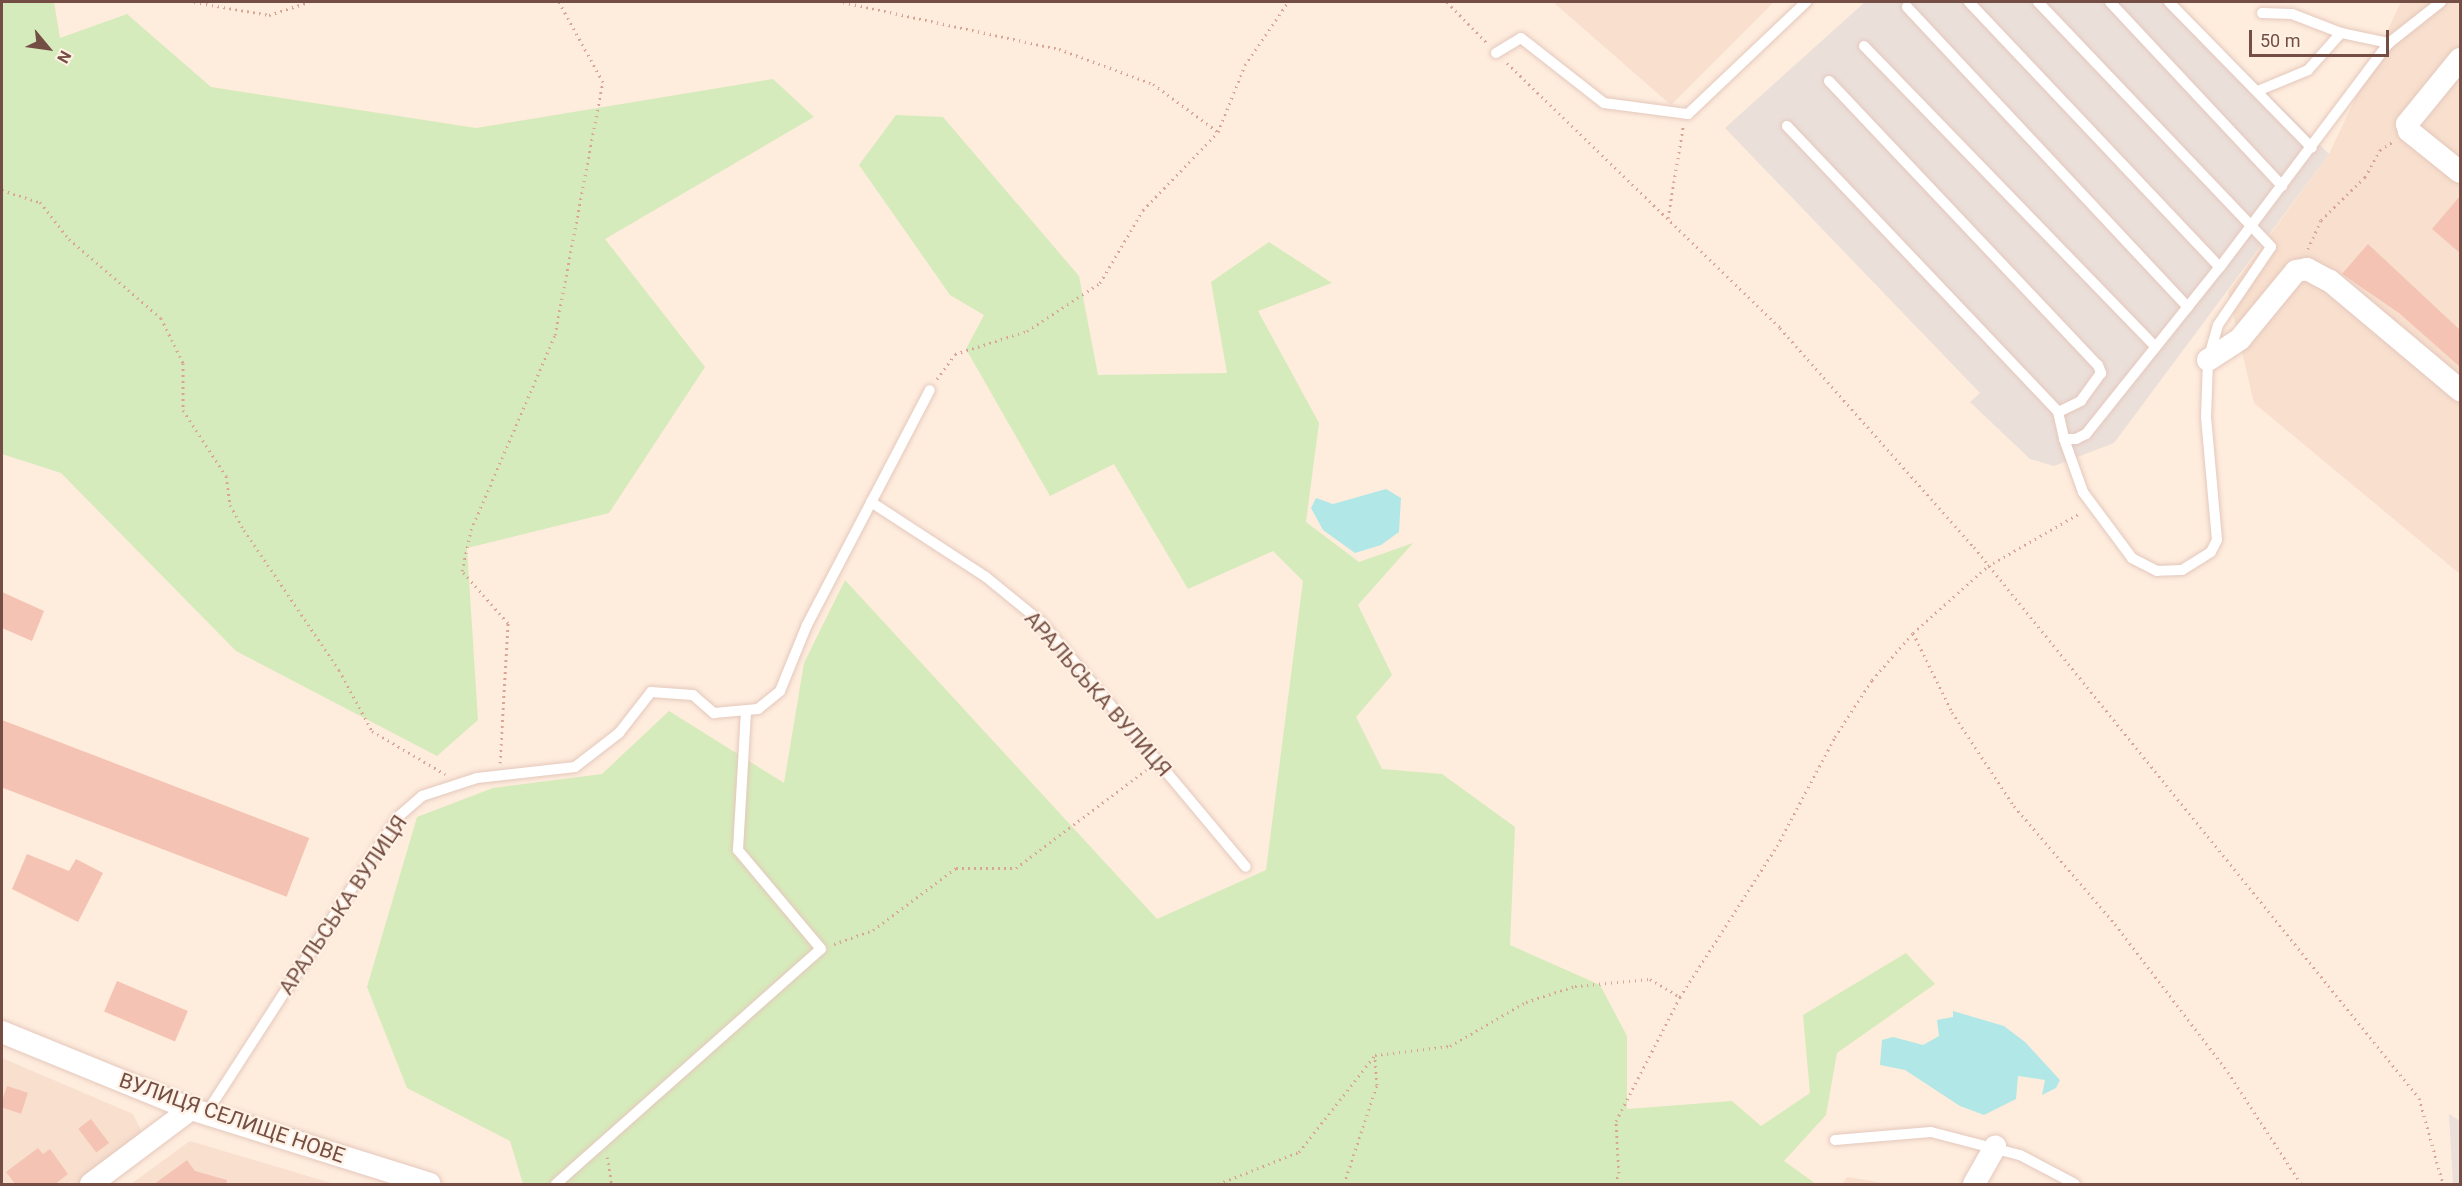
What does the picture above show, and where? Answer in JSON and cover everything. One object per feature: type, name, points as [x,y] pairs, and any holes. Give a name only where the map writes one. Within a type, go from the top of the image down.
[{"type":"street","points":[[2460,59],[2410,123],[2460,172]]},
{"type":"street","points":[[2208,360],[2240,339],[2296,271],[2316,272],[2330,281],[2460,390]]},
{"type":"street","name":"ВУЛИЦЯ СЕЛИЩЕ НОВЕ","points":[[2,1032],[199,1110],[430,1185]]},
{"type":"street","points":[[91,1185],[199,1110]]},
{"type":"street","points":[[1974,1185],[1995,1147]]},
{"type":"lane","points":[[1496,53],[1521,38],[1604,104],[1688,114],[1806,2]]},
{"type":"lane","points":[[1969,2],[2220,267]]},
{"type":"lane","points":[[1787,126],[2058,412],[2064,439],[2092,505],[2132,558],[2157,571],[2193,566],[2211,552],[2217,540],[2206,417],[2208,360],[2218,325],[2271,247],[2038,2]]},
{"type":"lane","points":[[2110,2],[2282,186]]},
{"type":"lane","points":[[2169,2],[2260,90],[2312,148]]},
{"type":"lane","points":[[2064,439],[2086,434],[2220,267],[2389,43],[2441,2]]},
{"type":"lane","points":[[1907,7],[2188,307]]},
{"type":"lane","points":[[2262,13],[2292,14],[2341,33],[2389,43]]},
{"type":"lane","points":[[2260,90],[2308,70],[2341,33]]},
{"type":"lane","points":[[1864,46],[2156,347]]},
{"type":"lane","points":[[1829,81],[2098,365],[2101,373],[2081,401],[2058,412]]},
{"type":"lane","name":"АРАЛЬСЬКА ВУЛИЦЯ","points":[[199,1110],[398,816],[422,796],[462,782],[500,774],[574,766],[619,734],[651,692],[693,695],[714,713],[758,709],[780,691],[807,625],[930,390]]},
{"type":"lane","name":"АРАЛЬСЬКА ВУЛИЦЯ","points":[[871,502],[986,578],[1041,622],[1246,867]]},
{"type":"lane","points":[[556,1185],[821,949],[738,850],[746,710]]},
{"type":"lane","points":[[1835,1140],[1931,1132],[1995,1147],[2075,1185]]},
{"type":"path","points":[[194,2],[269,15],[309,2]]},
{"type":"path","points":[[500,774],[508,623],[462,571],[471,530],[555,335],[603,82],[559,2]]},
{"type":"path","points":[[843,2],[1059,49],[1154,84],[1218,132]]},
{"type":"path","points":[[930,390],[955,354],[1027,331],[1100,283],[1143,210],[1218,132],[1245,65],[1288,2]]},
{"type":"path","points":[[1448,2],[1496,53],[1780,328],[1988,566],[2419,1098],[2444,1185]]},
{"type":"path","points":[[1668,220],[1677,145],[1688,114]]},
{"type":"path","points":[[2296,271],[2321,220],[2365,177],[2380,150],[2410,123]]},
{"type":"path","points":[[2,190],[40,202],[69,239],[161,318],[183,363],[183,410],[226,476],[230,505],[339,670],[372,731],[462,782]]},
{"type":"path","points":[[1615,1185],[1619,1173],[1616,1121],[1680,998],[1777,846],[1835,737],[1913,633],[1988,566],[2092,505]]},
{"type":"path","points":[[1913,633],[1952,711],[2014,806],[2115,924],[2228,1072],[2301,1185]]},
{"type":"path","points":[[821,949],[873,930],[956,868],[1016,868],[1157,761]]},
{"type":"path","points":[[1218,1185],[1299,1152],[1375,1055],[1450,1046],[1526,1002],[1575,986],[1650,979],[1680,998]]},
{"type":"path","points":[[1344,1185],[1377,1085],[1375,1055]]},
{"type":"path","points":[[604,1142],[612,1185]]},
{"type":"shaded area","points":[[1553,2],[1774,2],[1671,105]]},
{"type":"shaded area","points":[[1865,2],[2175,2],[2329,154],[2114,443],[2054,466],[2030,459],[1970,402],[1980,393],[1725,128]]},
{"type":"shaded area","points":[[2401,2],[2460,2],[2460,574],[2254,403],[2228,292],[2329,154]]},
{"type":"shaded area","points":[[2,1058],[133,1114],[145,1138],[84,1184],[2,1184]]},
{"type":"shaded area","points":[[2449,1114],[2460,1121],[2460,1184],[2453,1184]]},
{"type":"shaded area","points":[[190,1141],[334,1184],[131,1184]]},
{"type":"shaded area","points":[[1847,1177],[1878,1182],[1884,1184],[1842,1184]]},
{"type":"green space","points":[[2,2],[54,2],[60,38],[127,14],[211,87],[476,128],[773,79],[814,117],[605,239],[705,367],[609,513],[467,548],[478,720],[437,756],[236,651],[61,473],[2,454]]},
{"type":"green space","points":[[896,115],[943,117],[1079,276],[1098,375],[1227,373],[1211,282],[1269,242],[1332,283],[1258,311],[1319,423],[1306,522],[1359,562],[1413,543],[1358,605],[1392,675],[1356,717],[1382,769],[1442,774],[1515,827],[1510,945],[1600,985],[1627,1036],[1627,1109],[1732,1101],[1761,1126],[1810,1093],[1803,1015],[1906,953],[1935,984],[1837,1053],[1826,1115],[1784,1161],[1816,1184],[523,1184],[510,1141],[407,1088],[367,987],[417,817],[493,788],[602,774],[669,711],[784,783],[804,663],[845,580],[1157,919],[1266,870],[1303,581],[1273,551],[1188,589],[1114,464],[1050,496],[966,349],[984,315],[950,295],[859,165]]},
{"type":"water","points":[[1386,489],[1401,498],[1399,532],[1381,545],[1355,553],[1323,530],[1311,508],[1316,498],[1333,504]]},
{"type":"water","points":[[1953,1011],[2004,1026],[2025,1042],[2060,1080],[2056,1088],[2042,1095],[2045,1080],[2018,1076],[2016,1099],[1984,1115],[1960,1106],[1905,1070],[1880,1065],[1882,1040],[1893,1037],[1923,1045],[1939,1036],[1937,1020],[1953,1017]]},
{"type":"building","points":[[2460,196],[2460,253],[2432,229]]},
{"type":"building","points":[[2368,244],[2460,330],[2460,367],[2399,313],[2342,274]]},
{"type":"building","points":[[2,592],[44,611],[32,641],[2,628]]},
{"type":"building","points":[[2,720],[309,838],[287,897],[2,787]]},
{"type":"building","points":[[27,854],[69,871],[76,859],[103,873],[78,922],[12,889]]},
{"type":"building","points":[[117,981],[188,1011],[175,1041],[104,1011]]},
{"type":"building","points":[[7,1086],[28,1093],[21,1114],[2,1108]]},
{"type":"building","points":[[91,1119],[109,1143],[96,1153],[78,1129]]},
{"type":"building","points":[[38,1148],[43,1154],[50,1149],[68,1174],[54,1185],[16,1185],[6,1172]]},
{"type":"building","points":[[187,1160],[195,1171],[227,1180],[226,1185],[153,1185]]}]
